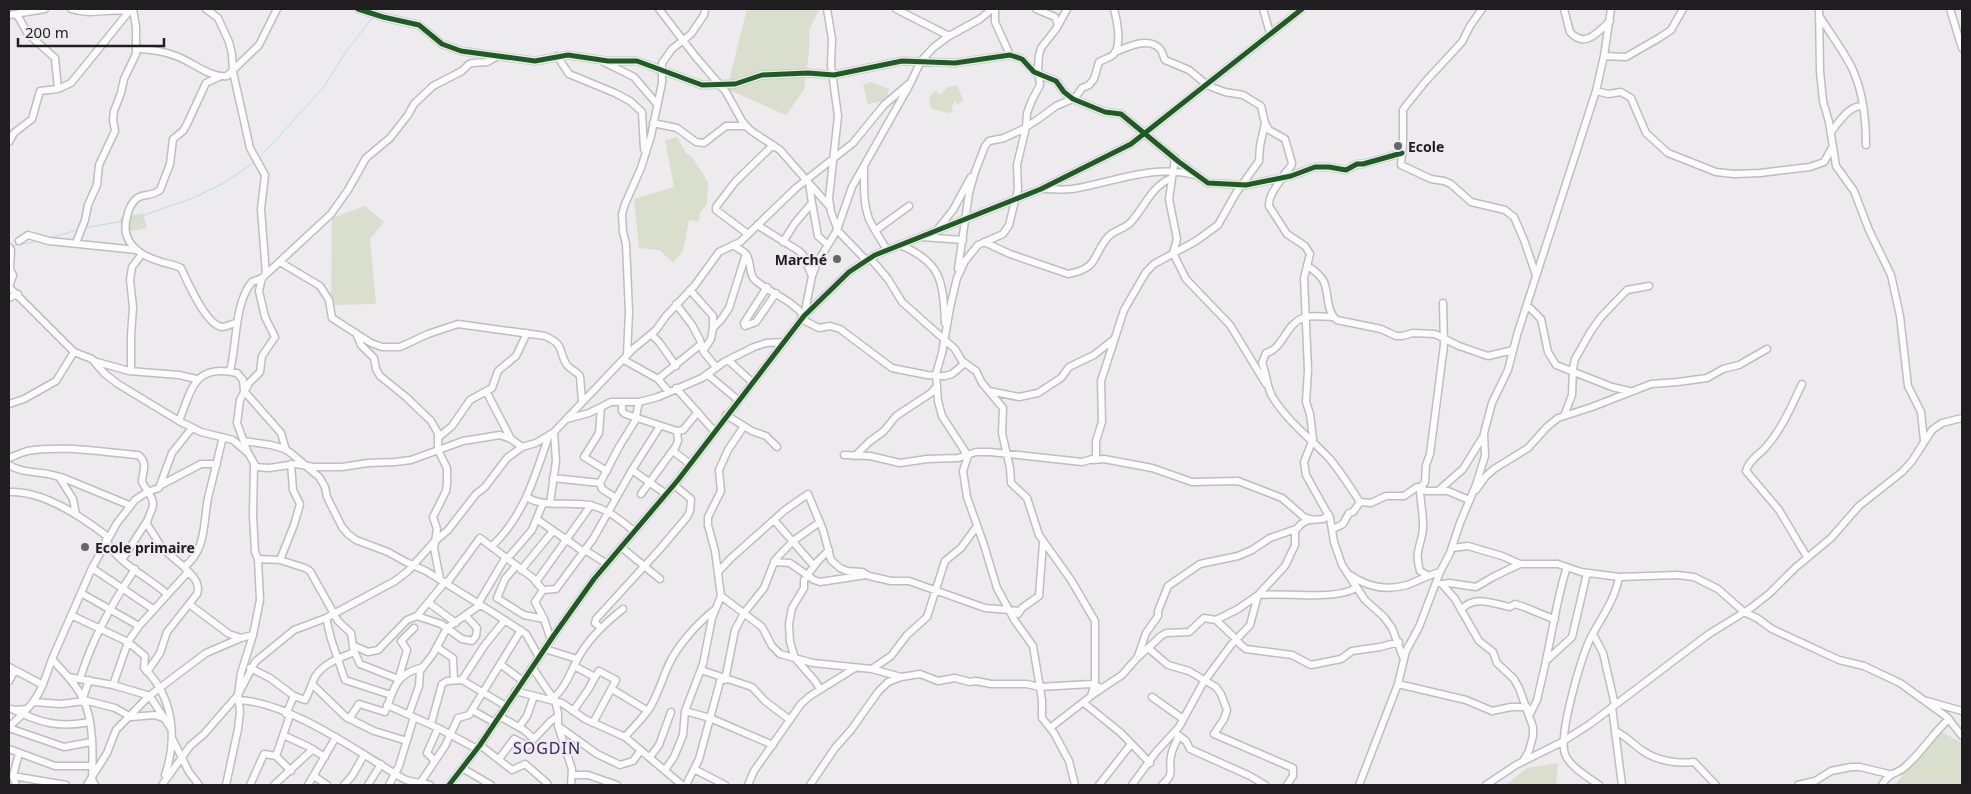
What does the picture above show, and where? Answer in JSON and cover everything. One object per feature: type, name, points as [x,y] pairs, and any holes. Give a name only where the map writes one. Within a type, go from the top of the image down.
[{"type":"street","points":[[12,15],[45,9]]},
{"type":"street","points":[[71,9],[90,13],[131,10]]},
{"type":"street","points":[[206,9],[218,18],[229,42],[233,72],[250,148],[265,175],[261,209],[264,276],[259,291],[265,317],[275,337],[262,356],[260,372],[244,390],[240,400],[237,423],[254,465],[254,530],[255,552],[258,559],[260,600],[253,635],[244,660],[238,698],[240,712],[238,729],[226,785]]},
{"type":"street","points":[[140,252],[126,236],[124,225],[128,210],[139,197],[147,196],[160,190],[170,164],[173,139],[187,124],[206,83],[219,77],[228,76],[259,45],[277,9]]},
{"type":"street","points":[[358,9],[419,26],[450,48],[535,61],[568,55],[600,60],[637,61],[694,84],[721,86],[746,81],[762,75],[792,75],[808,72],[834,75],[896,62],[963,62],[976,58],[1010,54],[1022,59],[1038,75],[1056,82],[1073,99],[1101,110],[1120,114],[1198,176],[1208,183],[1215,184],[1242,185],[1284,177],[1315,168],[1329,167],[1346,170],[1357,164],[1402,153]]},
{"type":"street","points":[[659,9],[694,56],[726,92],[746,126],[780,150],[830,207]]},
{"type":"street","points":[[626,358],[629,312],[626,244],[622,214],[641,168],[653,123],[661,90],[662,63],[679,42],[684,41],[691,34],[704,15],[705,9]]},
{"type":"street","points":[[827,9],[832,39],[831,65],[834,75],[838,116],[829,184],[830,207],[837,229],[888,279],[902,302],[955,348],[965,363],[976,371],[1003,408],[1002,433],[1011,483],[1027,498],[1035,525],[1043,542],[1071,580],[1095,621],[1095,684],[1091,696]]},
{"type":"street","points":[[896,9],[949,36]]},
{"type":"street","points":[[802,317],[812,276],[837,229],[852,187],[921,61],[934,47],[949,36],[980,19],[993,9],[996,22],[1010,54]]},
{"type":"street","points":[[1036,9],[1055,18],[1058,25]]},
{"type":"street","points":[[956,278],[974,249],[1006,231],[1016,199],[1018,185],[1017,165],[1026,127],[1027,113],[1040,85],[1038,75],[1041,48],[1067,9]]},
{"type":"street","points":[[1114,9],[1117,38],[1115,52]]},
{"type":"street","points":[[1263,9],[1270,33]]},
{"type":"street","points":[[449,785],[607,564],[690,464],[802,317],[848,272],[887,250],[1041,189],[1131,144],[1302,9]]},
{"type":"street","points":[[1482,9],[1462,42],[1425,82],[1403,110],[1401,164],[1402,167],[1431,179],[1451,184],[1471,202],[1504,210],[1514,217],[1536,276]]},
{"type":"street","points":[[1564,9],[1570,32],[1581,39],[1590,38],[1610,21]]},
{"type":"street","points":[[1438,492],[1463,469],[1484,433],[1492,403],[1508,370],[1536,276],[1596,91],[1604,56],[1611,9]]},
{"type":"street","points":[[1604,56],[1626,56],[1659,38],[1671,30],[1683,9]]},
{"type":"street","points":[[1950,9],[1962,48]]},
{"type":"street","points":[[76,243],[85,220],[88,205],[97,185],[98,165],[115,131],[112,120],[124,79],[136,54],[136,27],[131,10]]},
{"type":"street","points":[[9,142],[14,133],[33,117],[40,91],[58,90],[72,82],[131,10]]},
{"type":"street","points":[[1819,12],[1857,79],[1863,106],[1866,145]]},
{"type":"street","points":[[1819,12],[1823,101],[1831,132],[1836,166],[1854,191],[1869,230],[1891,276],[1900,316],[1908,386],[1921,412],[1924,442]]},
{"type":"street","points":[[12,15],[20,18],[28,34],[55,58],[58,90]]},
{"type":"street","points":[[968,456],[939,409],[936,375],[945,339],[963,240],[969,194],[980,156],[989,141],[1004,138],[1026,127],[1056,106],[1073,99],[1082,88],[1094,79],[1099,62],[1115,52],[1141,43],[1154,45],[1161,50],[1165,60],[1189,70],[1206,84],[1256,101],[1263,109],[1266,123],[1270,130],[1285,139],[1292,163],[1271,194],[1269,206],[1287,234],[1309,250],[1310,254],[1304,278],[1308,370],[1306,402],[1310,414],[1312,441],[1304,462],[1306,474],[1329,515],[1333,528],[1334,542],[1348,574],[1365,600],[1387,620],[1404,657]]},
{"type":"street","points":[[136,49],[151,50],[177,56],[219,77]]},
{"type":"street","points":[[230,371],[234,356],[237,323],[252,282],[264,276],[331,214],[348,190],[366,158],[390,138],[414,104],[433,86],[462,71],[469,64],[487,62],[498,56]]},
{"type":"street","points":[[557,56],[569,74],[615,93],[630,101],[642,112],[645,152]]},
{"type":"street","points":[[600,60],[634,77],[657,104]]},
{"type":"street","points":[[162,785],[181,757],[238,698],[250,668],[255,662],[294,630],[334,614],[395,580],[413,566],[434,542],[448,530],[476,494],[485,488],[506,458],[522,447],[536,443],[551,434],[651,334],[690,290],[719,252],[740,242],[796,188],[808,181],[819,169],[832,162],[853,143],[884,105],[911,82]]},
{"type":"street","points":[[1596,91],[1608,94],[1621,92],[1631,98],[1646,133],[1663,149],[1668,153],[1716,172],[1734,174],[1760,173],[1810,167],[1824,162],[1833,146]]},
{"type":"street","points":[[1831,132],[1850,110],[1857,106],[1863,106]]},
{"type":"street","points":[[653,123],[677,128],[696,142],[704,143],[726,126],[746,126]]},
{"type":"street","points":[[1093,460],[1096,456],[1096,441],[1102,422],[1101,381],[1124,310],[1146,272],[1154,264],[1213,229],[1259,161],[1260,146],[1266,123]]},
{"type":"street","points":[[748,234],[716,210],[716,207],[735,182],[773,145]]},
{"type":"street","points":[[1173,254],[1178,243],[1169,199],[1175,158]]},
{"type":"street","points":[[864,167],[864,194],[867,212],[887,250]]},
{"type":"street","points":[[936,231],[952,210],[975,172]]},
{"type":"street","points":[[1041,189],[1070,189],[1141,172],[1198,176]]},
{"type":"street","points":[[984,242],[1010,254],[1068,274],[1076,273],[1089,266],[1108,237],[1132,221],[1158,186],[1173,175]]},
{"type":"street","points":[[808,181],[818,236],[828,245]]},
{"type":"street","points":[[783,242],[794,224],[812,203]]},
{"type":"street","points":[[876,230],[909,206]]},
{"type":"street","points":[[757,225],[800,251],[812,276]]},
{"type":"street","points":[[19,241],[28,235],[50,241],[140,252],[158,261],[181,268],[190,289],[203,310],[217,325],[222,327],[237,323]]},
{"type":"street","points":[[921,237],[963,240]]},
{"type":"street","points":[[733,245],[746,254],[753,278],[798,308],[802,317],[819,328],[830,326],[840,329],[892,368],[936,375],[952,374],[965,363]]},
{"type":"street","points":[[900,245],[928,260],[938,275],[944,314],[945,339]]},
{"type":"street","points":[[9,247],[11,250],[10,268],[13,275],[9,287],[74,352],[96,362],[131,371],[179,375],[196,379]]},
{"type":"street","points":[[131,371],[133,307],[130,280],[132,266],[140,252]]},
{"type":"street","points":[[713,328],[729,308],[746,254]]},
{"type":"street","points":[[1173,254],[1186,279],[1230,324],[1272,396],[1288,418],[1340,472],[1360,502]]},
{"type":"street","points":[[280,262],[320,286],[329,300],[332,318],[371,344],[382,347],[400,347],[428,334],[458,324],[545,336],[554,340],[560,346],[566,364],[580,376],[582,401]]},
{"type":"street","points":[[1307,265],[1322,278],[1333,317]]},
{"type":"street","points":[[1564,416],[1572,395],[1575,360],[1601,316],[1627,290],[1649,286]]},
{"type":"street","points":[[767,287],[744,323],[745,326],[756,322],[776,293]]},
{"type":"street","points":[[658,379],[702,348],[711,339],[713,316],[690,290]]},
{"type":"street","points":[[9,298],[18,294]]},
{"type":"street","points":[[1427,575],[1420,571],[1417,561],[1423,523],[1420,488],[1425,482],[1426,465],[1431,447],[1444,338],[1442,303]]},
{"type":"street","points":[[676,304],[692,325],[702,348],[716,367]]},
{"type":"street","points":[[1527,305],[1540,318],[1552,360],[1562,369],[1629,391]]},
{"type":"street","points":[[1267,385],[1266,372],[1262,363],[1266,353],[1273,351],[1290,326],[1297,320],[1305,317],[1333,317],[1346,323],[1381,329],[1396,336],[1429,333],[1483,355],[1493,355],[1513,350]]},
{"type":"street","points":[[356,333],[360,345],[374,358],[376,369],[380,376],[431,420],[439,438],[438,450],[447,468],[447,484],[446,491],[433,517],[437,529],[434,542],[444,581]]},
{"type":"street","points":[[439,438],[452,426],[470,400],[492,388],[500,368],[516,356],[528,334]]},
{"type":"street","points":[[651,334],[676,366]]},
{"type":"street","points":[[989,390],[1019,397],[1038,393],[1061,378],[1071,366],[1094,355],[1116,338]]},
{"type":"street","points":[[567,419],[589,413],[611,402],[639,402],[658,397],[706,374],[728,360],[760,344],[783,342]]},
{"type":"street","points":[[1469,500],[1486,476],[1528,448],[1554,420],[1654,383],[1707,378],[1723,369],[1739,365],[1767,348]]},
{"type":"street","points":[[9,404],[24,399],[56,381],[74,352]]},
{"type":"street","points":[[626,358],[658,379],[669,392]]},
{"type":"street","points":[[728,360],[752,382]]},
{"type":"street","points":[[96,362],[105,374],[118,384],[179,422],[192,428],[232,440],[248,454]]},
{"type":"street","points":[[179,422],[196,379],[210,371],[230,371],[237,373],[241,377],[244,390],[281,433],[286,450]]},
{"type":"street","points":[[706,374],[738,400]]},
{"type":"street","points":[[1802,384],[1780,428],[1768,445],[1748,465],[1746,471],[1779,510],[1807,557]]},
{"type":"street","points":[[855,456],[884,431],[896,416],[931,393],[937,386]]},
{"type":"street","points":[[676,388],[714,431]]},
{"type":"street","points":[[486,391],[511,439]]},
{"type":"street","points":[[622,402],[622,412],[677,431],[681,431],[698,412]]},
{"type":"street","points":[[616,498],[602,490],[600,484],[636,417],[639,402]]},
{"type":"street","points":[[600,407],[598,434],[584,458],[607,471]]},
{"type":"street","points":[[726,415],[766,436],[777,447]]},
{"type":"street","points":[[1486,785],[1522,762],[1564,740],[1709,634],[1770,593],[1807,557],[1831,538],[1859,506],[1902,472],[1929,433],[1937,426],[1962,418]]},
{"type":"street","points":[[543,590],[556,589],[584,551],[609,513],[632,470],[660,426]]},
{"type":"street","points":[[665,770],[674,757],[683,735],[686,711],[701,670],[714,610],[721,596],[719,571],[708,525],[708,517],[721,491],[718,470],[728,450],[744,426]]},
{"type":"street","points":[[161,486],[172,453],[192,428]]},
{"type":"street","points":[[641,494],[673,451],[678,441],[677,431]]},
{"type":"street","points":[[1359,785],[1398,684],[1404,657],[1439,583],[1440,572],[1452,548],[1485,456],[1484,433]]},
{"type":"street","points":[[389,785],[396,773],[407,741],[411,716],[418,692],[420,671],[438,648],[448,628],[466,616],[479,604],[504,560],[525,540],[546,503],[556,461],[551,434]]},
{"type":"street","points":[[492,546],[510,528],[527,497],[551,434]]},
{"type":"street","points":[[254,465],[260,468],[290,464],[342,467],[368,463],[395,462],[411,460],[472,439],[500,435],[511,439],[522,447]]},
{"type":"street","points":[[113,685],[128,642],[186,569],[202,541],[207,503],[223,437]]},
{"type":"street","points":[[244,441],[265,443],[286,450],[309,466],[324,483],[327,497],[348,534],[356,540],[388,552],[444,581],[521,630],[526,634],[540,657]]},
{"type":"street","points":[[9,458],[26,452],[58,449],[93,449],[142,457],[145,468],[141,480],[153,501],[153,506],[122,560]]},
{"type":"street","points":[[673,451],[690,464]]},
{"type":"street","points":[[844,455],[870,456],[900,463],[968,456],[976,452],[1071,461],[1104,459],[1152,468],[1192,482],[1209,480],[1238,481],[1282,498],[1304,517],[1313,520]]},
{"type":"street","points":[[968,456],[963,471],[965,492],[997,588],[1017,624],[1033,646],[1042,700],[1042,718],[1069,761],[1075,785]]},
{"type":"street","points":[[91,742],[66,747],[9,728],[34,702],[43,685],[52,659],[92,568],[107,539],[129,505],[147,492],[160,488],[201,464],[217,464]]},
{"type":"street","points":[[280,560],[300,504],[294,490],[290,464]]},
{"type":"street","points":[[9,465],[19,470],[45,472],[129,505]]},
{"type":"street","points":[[632,470],[666,494]]},
{"type":"street","points":[[59,477],[73,499],[76,514]]},
{"type":"street","points":[[553,478],[600,484]]},
{"type":"street","points":[[601,628],[595,623],[596,619],[674,533],[690,511],[690,496],[674,484]]},
{"type":"street","points":[[1360,502],[1371,503],[1386,496],[1404,496],[1415,488],[1426,491],[1448,492],[1469,500]]},
{"type":"street","points":[[9,492],[21,492],[76,514],[107,539],[112,552],[167,594]]},
{"type":"street","points":[[719,571],[774,520],[808,494],[820,522],[831,560],[840,568],[847,572],[862,572],[866,575],[891,581],[909,581],[936,589],[976,606],[1020,611],[1039,596],[1043,542]]},
{"type":"street","points":[[527,497],[533,501],[546,503],[591,505],[609,513],[634,531]]},
{"type":"street","points":[[1333,528],[1343,524],[1360,502]]},
{"type":"street","points":[[536,582],[591,505]]},
{"type":"street","points":[[1137,658],[1146,633],[1158,616],[1158,611],[1168,586],[1200,564],[1238,556],[1252,550],[1270,538],[1296,529],[1301,524],[1323,519],[1329,515]]},
{"type":"street","points":[[538,520],[567,541],[607,564]]},
{"type":"street","points":[[774,520],[814,566]]},
{"type":"street","points":[[146,521],[162,548],[186,569],[199,587],[197,594],[168,632],[160,653],[147,672]]},
{"type":"street","points":[[686,785],[694,769],[723,679],[735,630],[744,614],[762,592],[774,562],[793,541],[820,522]]},
{"type":"street","points":[[872,669],[891,656],[908,634],[927,617],[945,561],[961,548],[977,526]]},
{"type":"street","points":[[1050,728],[1122,675],[1137,658],[1166,633],[1189,632],[1204,618],[1216,620],[1238,609],[1258,595],[1285,566],[1295,544],[1296,529]]},
{"type":"street","points":[[544,619],[528,617],[498,599],[506,579],[519,568],[553,531]]},
{"type":"street","points":[[250,668],[270,678],[294,696],[305,700],[320,670],[354,649],[368,652],[378,650],[407,620],[418,616],[478,538],[492,546],[543,590]]},
{"type":"street","points":[[1452,548],[1468,546],[1502,556],[1520,564]]},
{"type":"street","points":[[621,547],[660,579]]},
{"type":"street","points":[[820,689],[795,658],[789,637],[791,612],[803,590],[804,580],[829,550]]},
{"type":"street","points":[[258,559],[280,560],[310,571],[340,624],[351,633],[354,649],[362,664],[399,678]]},
{"type":"street","points":[[774,562],[790,563],[814,580],[824,582],[866,575]]},
{"type":"street","points":[[1439,583],[1476,587],[1520,564],[1551,563],[1587,573],[1619,577],[1677,575],[1694,578],[1718,589],[1744,612],[1757,618],[1772,629],[1839,660],[1864,666],[1890,677],[1917,694],[1949,719],[1962,736]]},
{"type":"street","points":[[1530,714],[1537,700],[1559,595],[1567,567]]},
{"type":"street","points":[[92,568],[153,609]]},
{"type":"street","points":[[80,679],[89,650],[99,630],[135,569]]},
{"type":"street","points":[[1348,574],[1366,584],[1386,588],[1407,585],[1427,575],[1440,572]]},
{"type":"street","points":[[1546,661],[1572,637],[1587,573]]},
{"type":"street","points":[[1599,785],[1568,759],[1565,753],[1564,740],[1574,687],[1593,634],[1616,594],[1619,577]]},
{"type":"street","points":[[1439,583],[1462,610],[1479,641],[1493,652],[1497,663],[1516,682],[1530,714],[1534,736],[1529,751],[1522,762]]},
{"type":"street","points":[[1258,595],[1325,595],[1348,592],[1356,588]]},
{"type":"street","points":[[543,590],[535,602],[544,619],[551,640]]},
{"type":"street","points":[[81,593],[139,626]]},
{"type":"street","points":[[1162,785],[1171,773],[1171,755],[1183,719],[1206,680],[1250,625],[1258,595]]},
{"type":"street","points":[[721,596],[762,627],[775,650],[780,654],[821,665],[872,669],[901,677]]},
{"type":"street","points":[[1462,610],[1468,603],[1478,601],[1510,607],[1514,604],[1555,619]]},
{"type":"street","points":[[429,603],[456,623]]},
{"type":"street","points":[[189,604],[224,631],[241,638]]},
{"type":"street","points":[[572,785],[569,758],[558,726],[554,699],[576,663],[601,628],[623,609]]},
{"type":"street","points":[[625,737],[648,711],[663,682],[669,664],[676,653],[697,624],[714,610]]},
{"type":"street","points":[[1017,624],[1020,611]]},
{"type":"street","points":[[71,615],[99,630],[128,642],[145,656],[143,666],[160,688],[168,705],[173,740],[189,772],[198,785]]},
{"type":"street","points":[[418,616],[439,623],[462,639],[472,641],[476,636],[477,628],[466,616]]},
{"type":"street","points":[[326,618],[346,681],[369,686],[391,695]]},
{"type":"street","points":[[462,680],[484,646],[505,620]]},
{"type":"street","points":[[1216,620],[1236,641],[1249,650],[1258,652],[1268,650],[1292,654],[1311,666],[1341,659],[1352,651],[1398,642]]},
{"type":"street","points":[[349,718],[358,704],[384,712],[399,678],[407,650],[401,641],[414,628]]},
{"type":"street","points":[[421,782],[445,746],[458,718],[469,715],[521,630]]},
{"type":"street","points":[[1593,634],[1603,653],[1613,706],[1620,784]]},
{"type":"street","points":[[87,785],[93,782],[116,730],[131,717],[149,696],[206,653],[253,635]]},
{"type":"street","points":[[438,648],[454,661],[454,680]]},
{"type":"street","points":[[1148,648],[1168,665],[1189,670],[1216,687],[1227,710],[1224,719],[1214,734],[1294,768],[1287,785]]},
{"type":"street","points":[[545,649],[576,663],[595,677]]},
{"type":"street","points":[[52,659],[68,677],[84,700],[92,730],[93,782]]},
{"type":"street","points":[[500,664],[523,681]]},
{"type":"street","points":[[399,678],[410,670],[423,666]]},
{"type":"street","points":[[532,667],[554,699],[593,723],[625,737],[682,785]]},
{"type":"street","points":[[748,785],[754,771],[801,704],[820,689],[855,668]]},
{"type":"street","points":[[9,681],[12,669],[43,685]]},
{"type":"street","points":[[701,670],[723,679],[752,687],[765,701],[790,720]]},
{"type":"street","points":[[573,711],[599,671],[616,680],[593,723]]},
{"type":"street","points":[[810,785],[835,748],[851,730],[878,692],[888,682],[901,677],[920,674],[938,681],[955,678],[991,684],[1027,684],[1039,687],[1095,684],[1102,688]]},
{"type":"street","points":[[68,677],[113,685],[149,696],[171,728]]},
{"type":"street","points":[[84,700],[88,680]]},
{"type":"street","points":[[431,724],[442,684],[447,681],[462,680],[481,693],[506,706]]},
{"type":"street","points":[[312,684],[344,716],[374,731],[407,741]]},
{"type":"street","points":[[1398,684],[1466,700],[1492,711],[1527,706]]},
{"type":"street","points":[[612,689],[648,711]]},
{"type":"street","points":[[515,692],[554,699]]},
{"type":"street","points":[[276,756],[294,696]]},
{"type":"street","points":[[520,727],[527,716],[534,696]]},
{"type":"street","points":[[1152,697],[1183,719]]},
{"type":"street","points":[[238,698],[288,715],[336,737],[406,780],[413,783],[421,782],[430,785]]},
{"type":"street","points":[[1922,699],[1962,711]]},
{"type":"street","points":[[34,702],[61,704],[84,700],[115,708],[131,717],[152,715],[163,718]]},
{"type":"street","points":[[1084,703],[1121,733],[1150,763]]},
{"type":"street","points":[[387,705],[478,747],[499,759],[513,770],[525,764],[547,783],[546,785]]},
{"type":"street","points":[[10,709],[25,712],[63,726],[90,722]]},
{"type":"street","points":[[472,710],[495,723]]},
{"type":"street","points":[[686,711],[710,718],[773,745]]},
{"type":"street","points":[[650,757],[659,745],[671,712]]},
{"type":"street","points":[[500,716],[520,727],[534,738]]},
{"type":"street","points":[[499,759],[514,739],[526,746],[557,717]]},
{"type":"street","points":[[1882,785],[1889,774],[1906,767],[1935,732],[1949,719]]},
{"type":"street","points":[[558,726],[597,754],[620,765],[634,761],[641,750]]},
{"type":"street","points":[[435,761],[427,753],[438,728]]},
{"type":"street","points":[[1615,733],[1618,732],[1644,752],[1654,756],[1673,762],[1694,762],[1716,785]]},
{"type":"street","points":[[283,735],[313,749],[325,757]]},
{"type":"street","points":[[1132,785],[1150,763],[1156,752],[1177,735]]},
{"type":"street","points":[[1177,735],[1186,741],[1190,749],[1250,776],[1265,785]]},
{"type":"street","points":[[308,785],[336,737]]},
{"type":"street","points":[[162,785],[173,740]]},
{"type":"street","points":[[1099,785],[1130,744]]},
{"type":"street","points":[[9,749],[55,766],[92,766]]},
{"type":"street","points":[[274,785],[313,749]]},
{"type":"street","points":[[16,785],[13,776],[20,753]]},
{"type":"street","points":[[250,785],[264,754],[276,756],[291,771]]},
{"type":"street","points":[[344,785],[352,776],[364,755]]},
{"type":"street","points":[[368,785],[381,764]]},
{"type":"street","points":[[1798,785],[1815,781],[1831,771],[1851,767],[1860,767],[1889,774]]},
{"type":"street","points":[[462,768],[480,783],[491,785]]},
{"type":"street","points":[[694,769],[725,785]]},
{"type":"street","points":[[572,775],[588,775],[617,785]]},
{"type":"street","points":[[13,776],[66,785]]},
{"type":"street","points":[[314,776],[327,785]]},
{"type":"green space","points":[[747,9],[819,10],[809,30],[809,51],[804,90],[786,115],[727,89]]},
{"type":"green space","points":[[870,82],[889,89],[886,100],[868,104],[863,85]]},
{"type":"green space","points":[[957,85],[963,100],[958,105],[955,101],[951,109],[953,112],[949,113],[930,107],[930,97],[935,91],[943,95],[942,92],[948,87]]},
{"type":"green space","points":[[677,137],[686,153],[692,157],[708,182],[707,204],[700,213],[699,221],[689,220],[683,251],[673,263],[660,250],[639,248],[634,199],[674,187],[665,140]]},
{"type":"green space","points":[[365,206],[384,222],[370,239],[376,304],[331,305],[332,218]]},
{"type":"green space","points":[[143,213],[147,228],[122,233],[120,218]]},
{"type":"green space","points":[[1938,730],[1962,743],[1962,785],[1895,785]]},
{"type":"green space","points":[[1558,763],[1556,785],[1506,785],[1527,768]]},
{"type":"waterway","points":[[260,157],[324,87],[345,53],[373,17]]},
{"type":"waterway","points":[[130,220],[193,198],[224,183],[255,162]]},
{"type":"waterway","points":[[84,228],[124,221]]},
{"type":"waterway","points":[[50,238],[77,230]]},
{"type":"waterway","points":[[11,246],[39,241]]},
{"type":"cycle path","points":[[358,9],[419,25],[442,44],[461,51],[535,61],[568,55],[608,61],[637,61],[702,85],[735,84],[762,75],[808,73],[834,75],[902,61],[955,63],[1010,55],[1022,59],[1034,72],[1056,81],[1064,92],[1073,99],[1105,112],[1121,114],[1179,162],[1208,183],[1246,185],[1291,176],[1315,167],[1346,170],[1357,164],[1402,153]]},
{"type":"cycle path","points":[[449,785],[480,745],[594,579],[678,480],[804,316],[849,272],[875,255],[1041,189],[1131,144],[1302,9]]},
{"type":"place","name":"Ecole","points":[[1398,146]]},
{"type":"place","name":"Marché","points":[[837,259]]},
{"type":"place","name":"Ecole primaire","points":[[85,547]]},
{"type":"district","name":"SOGDIN","points":[[547,748]]}]
